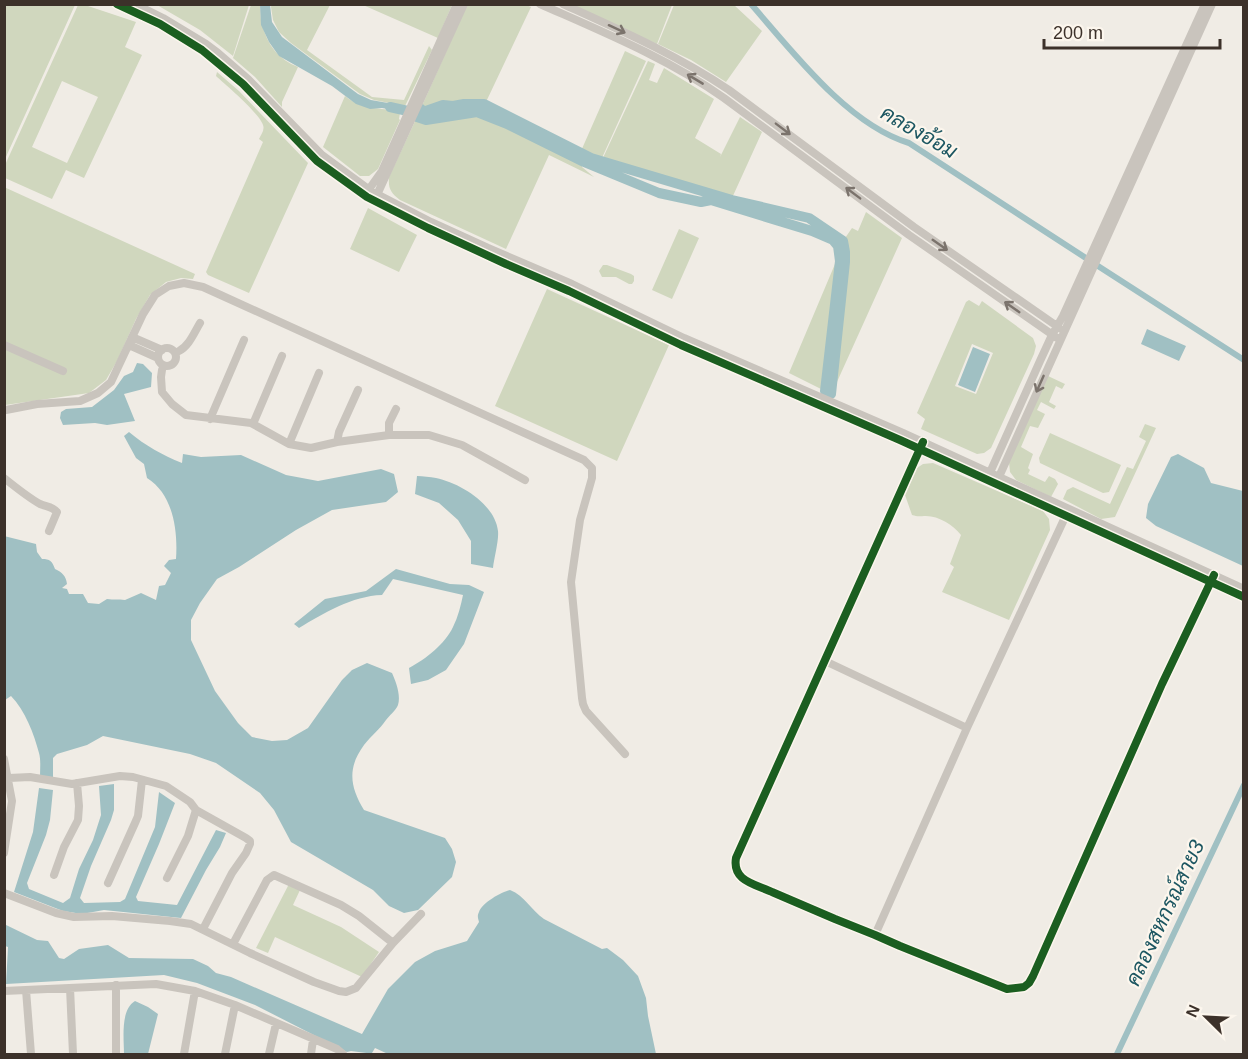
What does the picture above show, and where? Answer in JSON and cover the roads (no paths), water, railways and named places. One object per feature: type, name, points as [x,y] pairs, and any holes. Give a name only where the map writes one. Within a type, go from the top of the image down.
[{"type":"street","points":[[117,4],[160,24],[202,50],[243,84],[317,161],[376,198],[572,284],[684,338],[1212,579],[1244,597]]},
{"type":"street","points":[[135,4],[164,18],[218,53],[248,79],[322,155],[367,193]]},
{"type":"street","points":[[376,198],[456,4]]},
{"type":"street","points":[[416,101],[464,4]]},
{"type":"street","points":[[540,4],[659,59],[700,82],[909,235],[1060,340]]},
{"type":"street","points":[[563,4],[671,54],[705,74],[914,227],[1060,329]]},
{"type":"street","points":[[997,480],[1060,340],[1060,329],[1064,316],[1205,4]]},
{"type":"street","points":[[988,476],[1052,335],[1060,329],[1212,4]]},
{"type":"street","points":[[367,193],[409,117]]},
{"type":"street","points":[[5,410],[37,404],[80,401],[98,393],[111,382],[143,314],[155,295],[169,286],[184,283],[203,287],[584,460],[592,468],[592,478],[580,520],[571,582],[583,704],[586,711],[625,754]]},
{"type":"street","points":[[175,353],[187,345],[200,323]]},
{"type":"street","points":[[210,419],[244,340]]},
{"type":"street","points":[[131,341],[162,361],[174,363],[175,353]]},
{"type":"street","points":[[4,345],[63,371]]},
{"type":"street","points":[[175,353],[168,348],[162,361],[162,392],[186,415],[253,424],[289,444],[311,448],[389,435],[429,435],[462,445],[525,480]]},
{"type":"street","points":[[253,424],[282,356]]},
{"type":"street","points":[[289,444],[320,373]]},
{"type":"street","points":[[337,442],[339,432],[358,390]]},
{"type":"street","points":[[389,435],[389,423],[396,409]]},
{"type":"street","points":[[921,445],[736,858],[736,872],[744,879],[950,967],[1007,988],[1020,988],[1029,983],[1162,684],[1212,579]]},
{"type":"street","points":[[4,478],[41,504],[56,510],[49,531]]},
{"type":"street","points":[[875,934],[1067,512]]},
{"type":"street","points":[[1212,579],[1244,589]]},
{"type":"street","points":[[825,661],[967,728]]},
{"type":"street","points":[[4,759],[9,778],[12,808],[4,853]]},
{"type":"street","points":[[9,778],[40,778],[77,783],[120,776],[133,777],[166,786],[190,802],[196,810],[250,841],[246,853],[231,873],[203,929]]},
{"type":"street","points":[[108,883],[138,816],[142,780]]},
{"type":"street","points":[[54,874],[64,847],[78,820],[77,783]]},
{"type":"street","points":[[167,878],[188,836],[196,810]]},
{"type":"street","points":[[233,945],[267,880],[274,875],[341,905],[393,943]]},
{"type":"street","points":[[4,893],[56,913],[74,917],[112,916],[191,924],[314,982],[346,992],[361,983],[393,943],[421,914]]},
{"type":"street","points":[[4,991],[156,984],[195,991],[235,1005],[337,1049],[343,1054]]},
{"type":"street","points":[[116,986],[116,1054]]},
{"type":"street","points":[[70,988],[73,1054]]},
{"type":"street","points":[[26,990],[31,1054]]},
{"type":"street","points":[[184,1054],[195,991]]},
{"type":"street","points":[[225,1054],[235,1005]]},
{"type":"street","points":[[269,1054],[276,1024]]},
{"type":"street","points":[[311,1054],[313,1040]]},
{"type":"water","points":[[260,5],[270,5],[272,22],[282,37],[358,94],[371,100],[405,106],[402,114],[393,110],[370,109],[356,104],[332,86],[279,56],[261,25]]},
{"type":"water","points":[[1147,329],[1186,346],[1179,361],[1141,344]]},
{"type":"water","points":[[973,347],[990,354],[975,392],[958,385]]},
{"type":"water","points":[[137,363],[143,364],[152,373],[151,387],[124,394],[135,421],[107,425],[95,423],[63,425],[60,418],[61,412],[66,409],[92,407],[114,390],[124,376],[133,372]]},
{"type":"water","points":[[129,432],[154,450],[182,463],[183,454],[201,457],[241,455],[286,475],[318,481],[381,469],[394,474],[398,492],[386,502],[332,510],[217,579],[191,620],[191,640],[215,691],[238,723],[252,737],[272,741],[287,740],[308,728],[342,680],[352,670],[367,663],[392,673],[398,693],[398,705],[364,745],[355,762],[352,778],[364,810],[445,838],[452,849],[456,862],[452,877],[418,910],[404,913],[389,906],[373,890],[291,842],[274,810],[260,793],[216,763],[190,754],[103,736],[87,745],[57,754],[53,758],[53,781],[40,777],[40,756],[28,723],[21,708],[11,696],[5,700],[4,536],[36,544],[37,552],[42,559],[50,561],[55,569],[65,577],[67,584],[62,588],[67,589],[69,594],[83,594],[88,603],[99,604],[107,599],[125,600],[141,593],[156,600],[159,586],[165,585],[171,573],[164,566],[169,560],[176,559],[175,525],[163,493],[147,478],[144,464],[136,458],[124,436]]},
{"type":"water","points":[[1178,454],[1204,468],[1211,483],[1243,491],[1243,566],[1156,526],[1146,518],[1148,504],[1171,457]]},
{"type":"water","points":[[417,476],[436,478],[455,485],[475,496],[490,512],[498,531],[493,568],[471,564],[471,541],[458,520],[439,503],[415,494]]},
{"type":"water","points":[[396,569],[450,584],[469,585],[484,592],[464,644],[446,670],[428,680],[411,684],[409,668],[428,656],[450,633],[463,595],[393,579],[382,595],[349,602],[299,628],[294,624],[325,599],[366,591]]},
{"type":"water","points":[[114,784],[114,810],[80,898],[84,903],[120,902],[125,899],[155,827],[159,792],[175,803],[136,897],[138,901],[177,905],[216,830],[226,833],[181,918],[104,910],[82,914],[63,911],[14,892],[33,832],[39,788],[53,790],[50,820],[27,883],[29,889],[63,903],[70,898],[101,815],[99,786]]},
{"type":"water","points":[[510,890],[520,896],[544,919],[602,949],[607,948],[623,960],[638,976],[646,998],[656,1054],[388,1054],[375,1048],[372,1053],[374,1054],[347,1052],[255,1005],[197,983],[164,975],[6,984],[8,947],[5,946],[4,924],[37,940],[48,941],[59,958],[64,959],[79,949],[108,945],[129,958],[193,959],[208,966],[216,973],[231,977],[362,1034],[388,989],[415,962],[435,951],[467,941],[479,922],[478,915],[484,905],[492,898]]},
{"type":"water","points":[[135,1001],[158,1014],[148,1054],[124,1054],[125,1018],[130,1005]]},
{"type":"waterway","name":"คลองอ้อม","points":[[751,4],[822,84],[864,120],[886,134],[909,143],[1092,262]]},
{"type":"waterway","points":[[390,107],[430,116],[479,110],[584,162],[659,193],[701,202],[711,200],[812,231],[833,240],[838,246],[840,261],[825,391],[831,394],[845,262],[843,241],[809,218],[732,200],[591,158],[484,104],[443,105],[423,112],[421,109],[417,117],[426,120],[477,112],[512,126]]},
{"type":"waterway","name":"คลองอ้อม","points":[[1098,266],[1244,360]]},
{"type":"waterway","name":"คลองสหกรณ์สาย3","points":[[1117,1054],[1244,785]]}]
